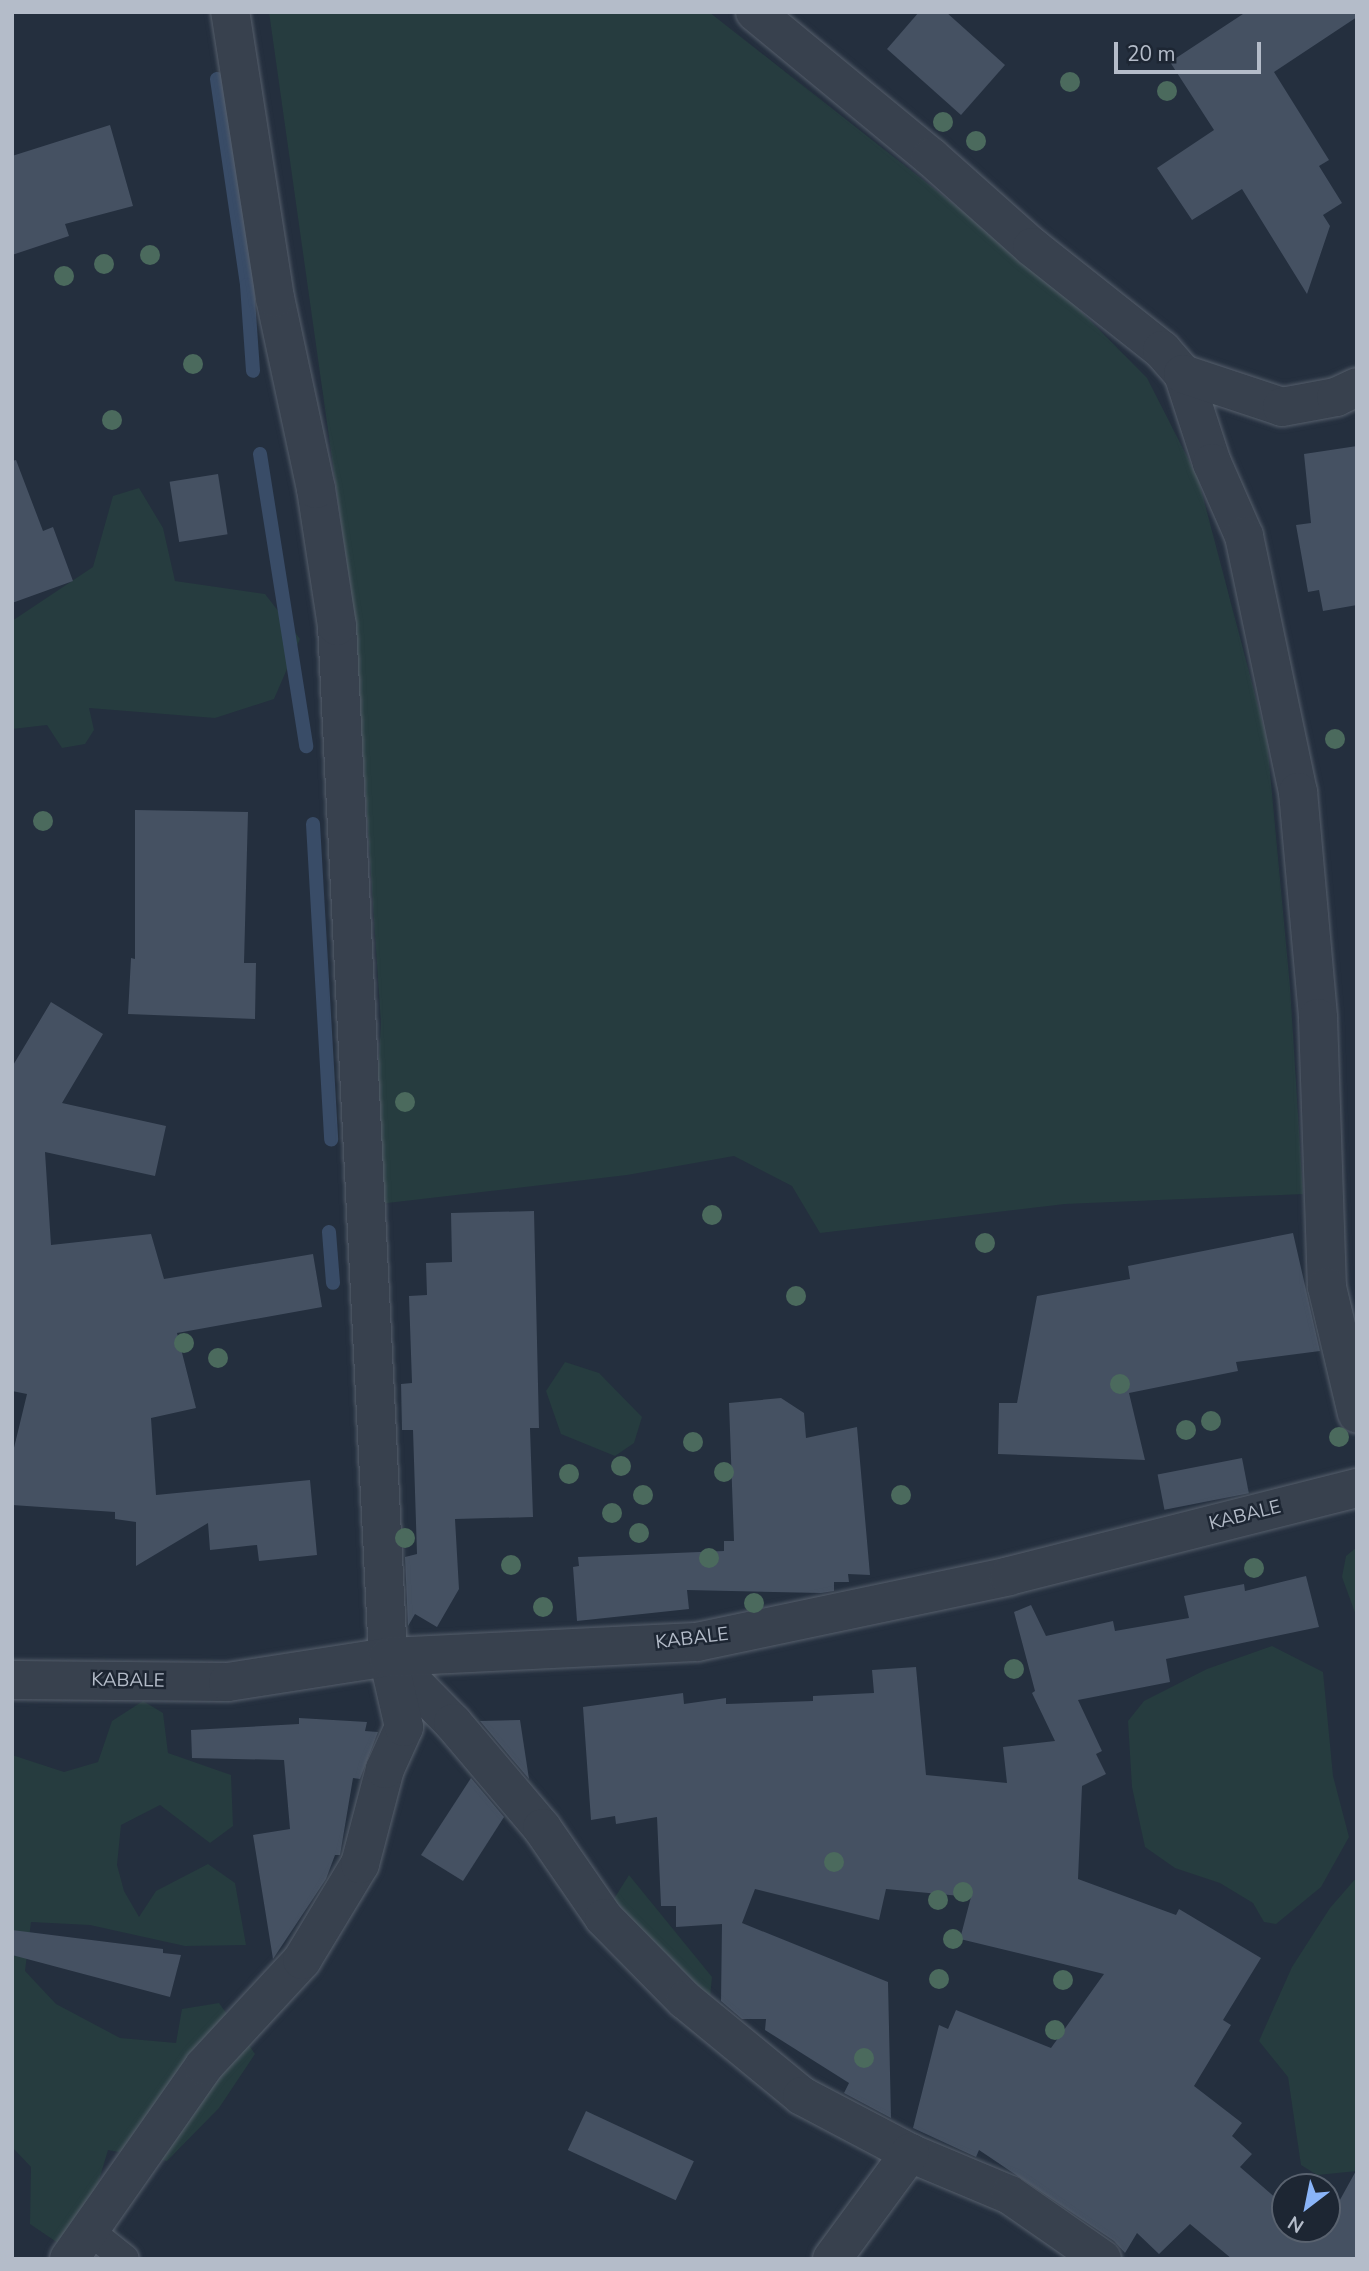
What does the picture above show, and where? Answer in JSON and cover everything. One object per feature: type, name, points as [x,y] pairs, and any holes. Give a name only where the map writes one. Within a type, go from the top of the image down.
[{"type":"street","points":[[80,2245],[132,2165],[204,2066],[302,1960],[360,1864],[386,1769],[404,1727],[388,1657],[337,626],[316,489],[275,298],[230,12]]},
{"type":"street","points":[[755,12],[931,157],[1032,247],[1162,350],[1183,373],[1212,463],[1244,536],[1298,792],[1318,1018],[1327,1287],[1357,1414]]},
{"type":"street","points":[[1183,373],[1282,407],[1336,397],[1357,387]]},
{"type":"street","name":"KABALE","points":[[12,1680],[228,1682],[388,1657],[697,1642],[1009,1576],[1357,1488]]},
{"type":"street","points":[[388,1657],[453,1723],[542,1829],[604,1918],[685,2000],[802,2096],[910,2153],[1010,2194],[1102,2259]]},
{"type":"street","points":[[832,2259],[910,2153]]},
{"type":"lane","points":[[80,2245],[125,2259]]},
{"type":"green space","points":[[269,12],[709,12],[1048,278],[1147,378],[1198,478],[1267,740],[1290,987],[1303,1194],[1065,1204],[820,1233],[792,1186],[734,1156],[627,1175],[370,1205],[381,1023],[353,607]]},
{"type":"green space","points":[[139,488],[163,528],[175,581],[265,594],[300,639],[274,699],[215,718],[89,708],[94,730],[85,744],[62,748],[47,725],[12,729],[12,621],[93,567],[113,496]]},
{"type":"green space","points":[[565,1362],[599,1373],[642,1417],[634,1443],[615,1456],[561,1434],[546,1391]]},
{"type":"green space","points":[[1357,1547],[1357,1618],[1342,1577],[1346,1556]]},
{"type":"green space","points":[[1272,1646],[1323,1672],[1333,1776],[1349,1837],[1321,1887],[1276,1924],[1264,1922],[1253,1903],[1220,1883],[1175,1868],[1145,1847],[1132,1787],[1128,1721],[1144,1701],[1207,1669]]},
{"type":"green space","points":[[143,1701],[163,1713],[168,1753],[231,1775],[233,1826],[210,1843],[160,1805],[121,1825],[117,1865],[124,1891],[139,1917],[156,1891],[208,1864],[235,1883],[246,1945],[185,1946],[90,1925],[31,1922],[25,1971],[56,2004],[120,2038],[176,2043],[182,2009],[219,2003],[255,2054],[219,2108],[167,2161],[108,2150],[91,2207],[61,2245],[30,2224],[31,2167],[12,2147],[12,1755],[64,1772],[98,1762],[112,1721]]},
{"type":"green space","points":[[629,1875],[712,1977],[710,1998],[612,1902]]},
{"type":"green space","points":[[1357,1877],[1357,2171],[1314,2173],[1301,2165],[1288,2077],[1259,2041],[1292,1967],[1330,1908]]},
{"type":"building","points":[[919,12],[946,12],[1005,65],[961,115],[887,49]]},
{"type":"building","points":[[1246,12],[1357,12],[1357,17],[1274,72],[1329,160],[1319,166],[1342,203],[1323,215],[1330,226],[1307,294],[1242,189],[1192,220],[1157,168],[1214,130],[1170,62]]},
{"type":"building","points":[[110,125],[133,206],[65,224],[69,236],[12,255],[12,156]]},
{"type":"building","points":[[1357,446],[1357,605],[1323,611],[1319,590],[1308,592],[1296,525],[1311,523],[1304,454]]},
{"type":"building","points":[[16,460],[43,531],[53,527],[73,581],[12,603],[12,461]]},
{"type":"building","points":[[218,474],[228,534],[179,542],[170,482]]},
{"type":"building","points":[[135,810],[248,812],[244,963],[256,963],[255,1019],[128,1014],[131,958],[135,959]]},
{"type":"building","points":[[51,1002],[103,1034],[62,1103],[166,1126],[155,1176],[45,1152],[51,1245],[151,1234],[164,1279],[313,1254],[322,1307],[177,1333],[196,1408],[151,1418],[156,1495],[310,1480],[317,1555],[259,1561],[257,1545],[210,1550],[208,1523],[136,1566],[136,1522],[115,1519],[115,1512],[12,1505],[12,1456],[27,1394],[12,1391],[12,1067]]},
{"type":"building","points":[[534,1211],[539,1428],[530,1428],[533,1517],[455,1519],[459,1589],[437,1627],[415,1614],[408,1626],[405,1557],[417,1554],[413,1430],[402,1430],[401,1384],[412,1383],[409,1296],[427,1295],[426,1263],[452,1262],[451,1213]]},
{"type":"building","points":[[1293,1233],[1320,1351],[1236,1362],[1238,1371],[1129,1393],[1145,1460],[998,1454],[999,1403],[1017,1403],[1037,1296],[1130,1279],[1128,1266]]},
{"type":"building","points":[[781,1398],[804,1413],[806,1438],[857,1427],[870,1575],[848,1574],[849,1582],[834,1582],[834,1591],[821,1593],[687,1590],[689,1609],[577,1621],[573,1567],[579,1566],[578,1557],[724,1551],[724,1541],[734,1541],[729,1403]]},
{"type":"building","points":[[1242,1458],[1249,1493],[1164,1510],[1158,1474]]},
{"type":"building","points":[[1306,1576],[1319,1627],[1166,1659],[1170,1682],[1078,1700],[1102,1751],[1096,1754],[1106,1774],[1082,1786],[1078,1879],[1176,1915],[1179,1909],[1261,1958],[1223,2020],[1231,2025],[1194,2086],[1242,2123],[1232,2136],[1252,2154],[1240,2167],[1271,2194],[1271,2243],[1341,2243],[1341,2198],[1357,2169],[1357,2259],[1232,2259],[1190,2224],[1159,2254],[1137,2233],[1125,2253],[1114,2241],[979,2150],[976,2157],[913,2128],[939,2025],[948,2029],[956,2010],[1051,2048],[1104,1974],[960,1939],[971,1897],[886,1889],[879,1920],[755,1889],[742,1923],[888,1982],[891,2118],[844,2093],[849,2083],[765,2030],[766,2019],[742,2019],[721,2001],[722,1924],[676,1927],[676,1906],[661,1906],[657,1817],[616,1824],[615,1816],[591,1820],[583,1707],[683,1693],[684,1704],[726,1698],[726,1704],[813,1701],[813,1696],[874,1693],[872,1670],[916,1667],[926,1775],[1007,1783],[1003,1747],[1055,1741],[1032,1693],[1035,1691],[1014,1612],[1031,1605],[1046,1636],[1113,1621],[1115,1631],[1189,1618],[1184,1596],[1244,1584],[1245,1591]]},
{"type":"building","points":[[299,1718],[367,1722],[365,1731],[378,1732],[360,1779],[353,1778],[340,1855],[335,1855],[326,1879],[273,1959],[253,1835],[290,1829],[284,1760],[192,1758],[191,1730],[299,1724]]},
{"type":"building","points":[[520,1720],[529,1779],[480,1721]]},
{"type":"building","points":[[471,1778],[504,1817],[463,1881],[421,1855]]},
{"type":"building","points":[[12,1930],[163,1949],[163,1953],[181,1955],[170,1997],[12,1955]]},
{"type":"building","points":[[586,2111],[694,2161],[676,2200],[568,2150]]},
{"type":"waterway","points":[[217,79],[247,285],[253,371]]},
{"type":"waterway","points":[[260,454],[306,746]]},
{"type":"waterway","points":[[313,824],[331,1139]]},
{"type":"waterway","points":[[329,1232],[333,1283]]}]
